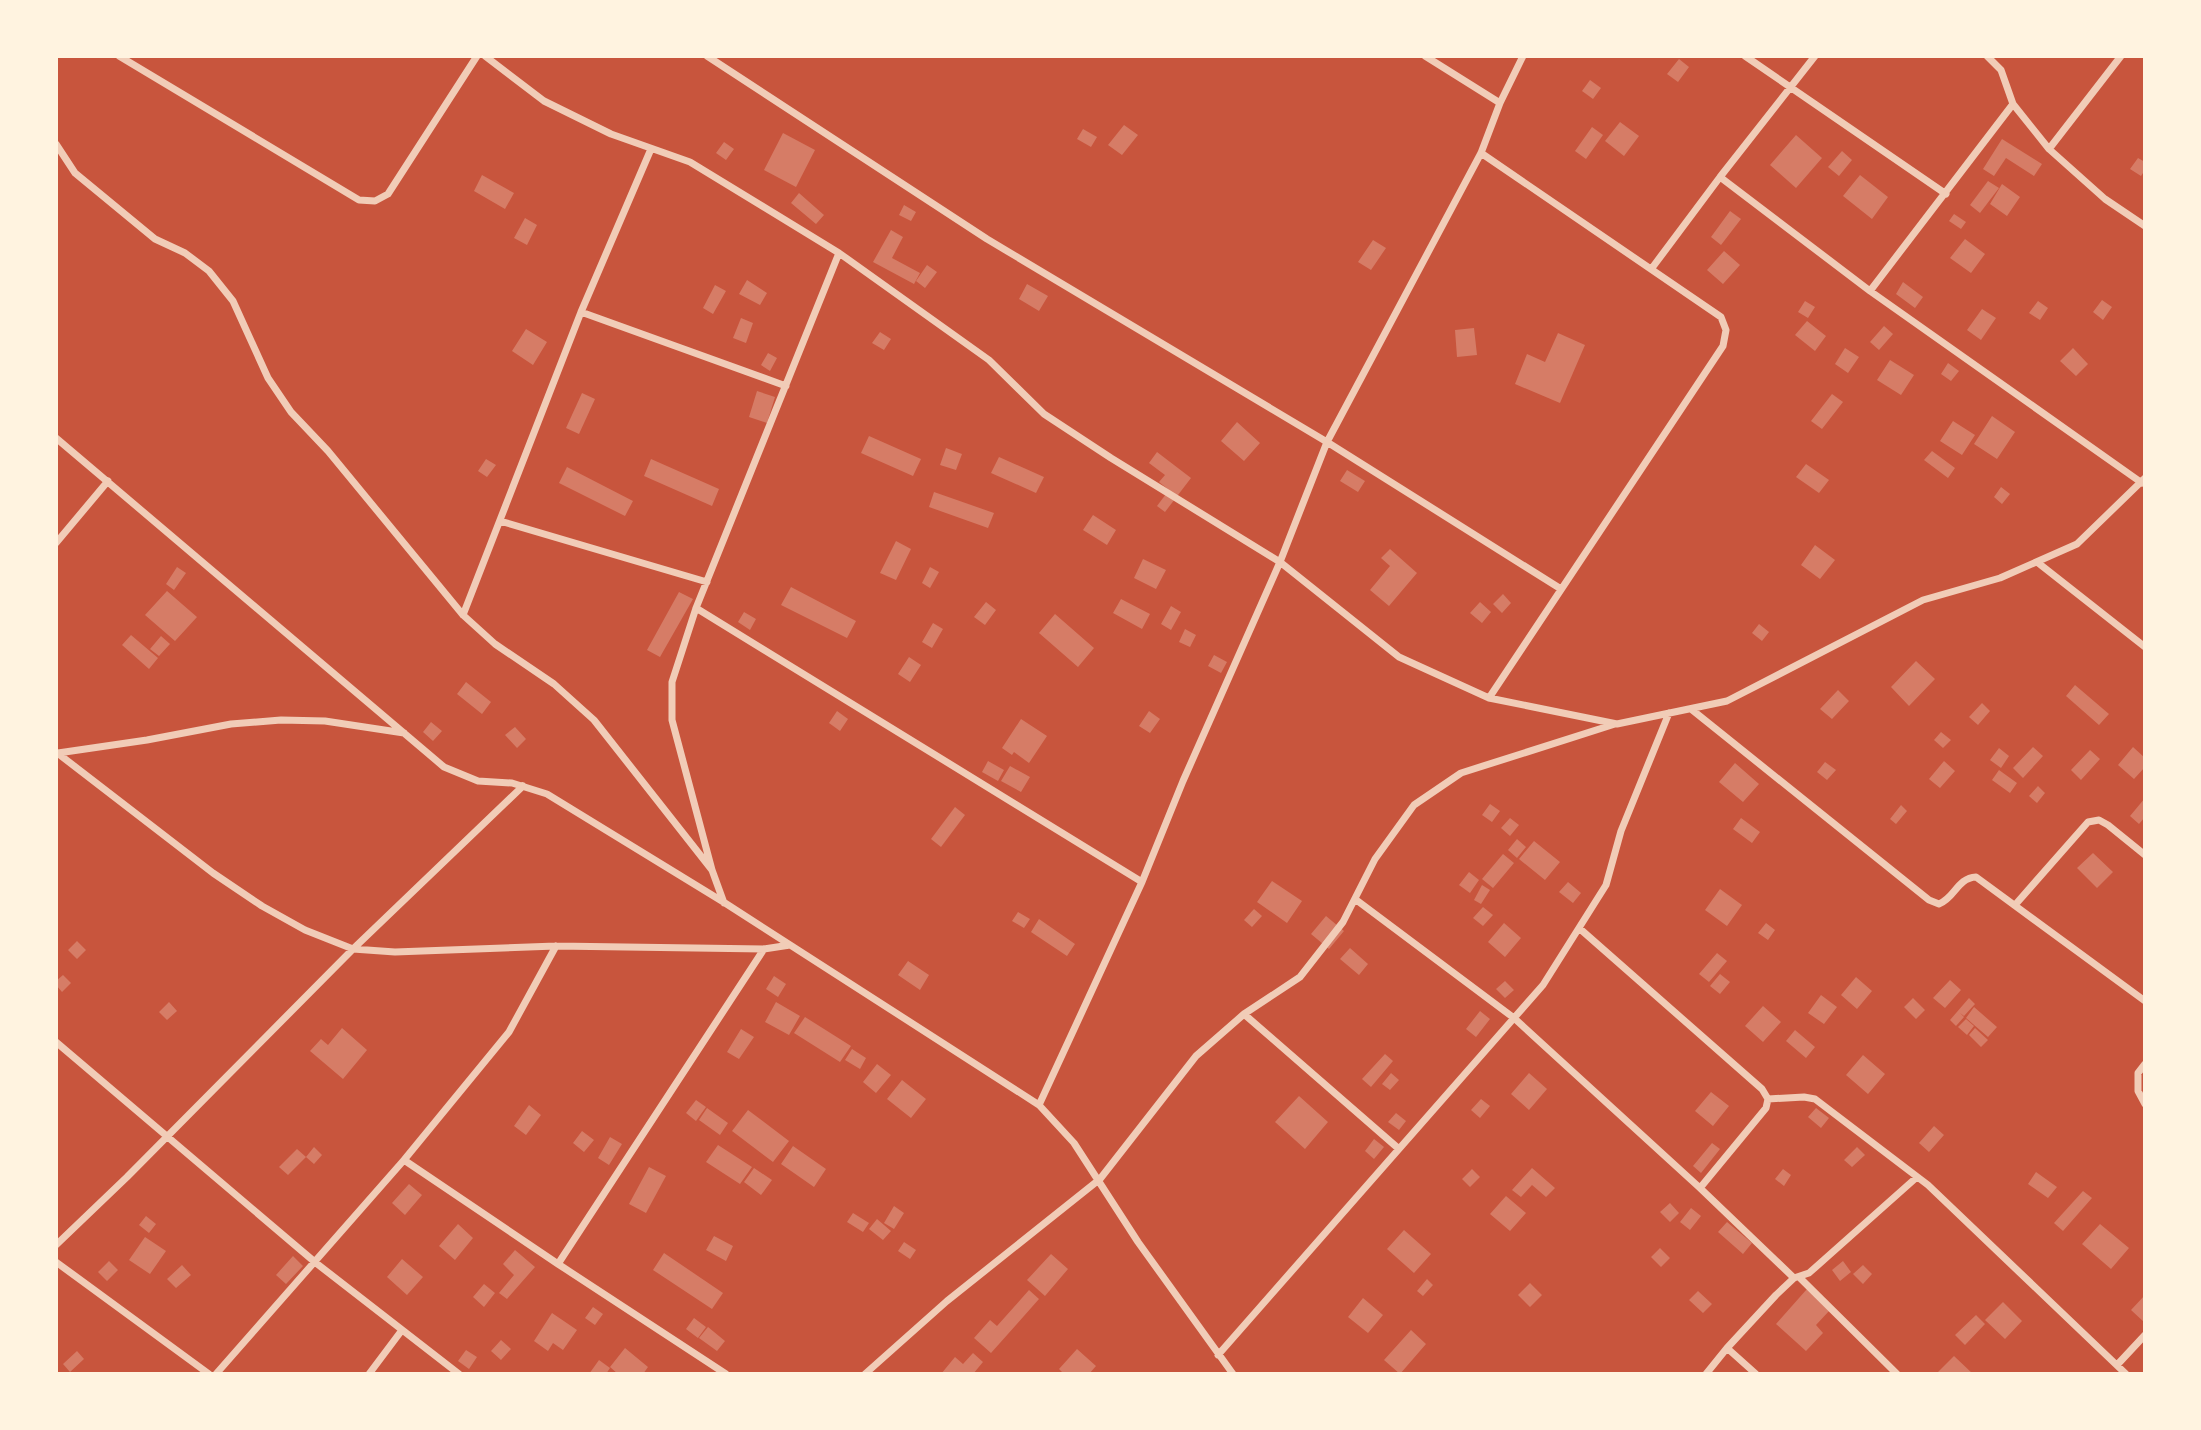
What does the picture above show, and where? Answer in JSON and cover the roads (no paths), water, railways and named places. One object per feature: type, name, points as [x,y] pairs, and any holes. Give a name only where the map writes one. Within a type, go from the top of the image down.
[{"type":"street","points":[[119,56],[359,200],[375,201],[388,194],[477,56]]},
{"type":"street","points":[[485,56],[544,101],[611,134],[690,162],[839,253],[989,360],[1044,414],[1280,562],[1399,657],[1489,698],[1617,724]]},
{"type":"street","points":[[707,56],[987,239],[1327,442],[1561,589]]},
{"type":"street","points":[[1424,56],[1500,103]]},
{"type":"street","points":[[1039,1105],[1142,882],[1183,780],[1280,562],[1327,442],[1480,153],[1523,56]]},
{"type":"street","points":[[1745,56],[1946,194]]},
{"type":"street","points":[[1652,268],[1815,56]]},
{"type":"street","points":[[1987,56],[2001,70],[2013,104],[2049,149],[2105,199],[2145,226]]},
{"type":"street","points":[[2049,149],[2121,56]]},
{"type":"street","points":[[1870,291],[2013,104]]},
{"type":"street","points":[[56,145],[75,173],[145,231],[155,239],[185,253],[209,271],[233,301],[268,378],[291,412],[328,451],[464,615],[495,644],[554,684],[594,720],[712,870]]},
{"type":"street","points":[[464,615],[581,312],[651,149]]},
{"type":"street","points":[[1480,153],[1721,317],[1726,330],[1723,346],[1489,698]]},
{"type":"street","points":[[865,1374],[947,1301],[1100,1179],[1196,1056],[1244,1014],[1300,976],[1343,922],[1375,859],[1414,805],[1461,773],[1617,724],[1727,701],[1923,600],[2000,578],[2077,544],[2143,481],[1870,291],[1720,177]]},
{"type":"street","points":[[725,903],[712,870],[672,720],[671,682],[696,608],[839,253]]},
{"type":"street","points":[[581,312],[786,386]]},
{"type":"street","points":[[56,438],[444,767],[478,781],[512,783],[547,794],[725,903],[1039,1105],[1074,1143],[1100,1179],[1139,1242],[1233,1374]]},
{"type":"street","points":[[56,543],[107,481]]},
{"type":"street","points":[[500,521],[707,582]]},
{"type":"street","points":[[2037,562],[2145,647]]},
{"type":"street","points":[[696,608],[1142,882]]},
{"type":"street","points":[[1691,709],[1929,900],[1940,904],[1946,902],[1962,881],[1968,877],[1976,877],[2145,1001]]},
{"type":"street","points":[[1218,1354],[1543,985],[1606,886],[1621,831],[1669,713]]},
{"type":"street","points":[[57,753],[231,724],[281,720],[325,721],[404,733]]},
{"type":"street","points":[[57,753],[213,873],[262,906],[305,930],[353,948],[395,951],[556,946],[764,949],[790,945]]},
{"type":"street","points":[[56,1245],[168,1136],[353,948],[523,786]]},
{"type":"street","points":[[2015,905],[2088,822],[2099,820],[2108,825],[2145,855]]},
{"type":"street","points":[[1355,899],[1514,1018],[1797,1278],[1897,1374]]},
{"type":"street","points":[[1579,928],[1762,1089],[1768,1099],[1766,1108],[1700,1188]]},
{"type":"street","points":[[216,1374],[316,1263],[509,1032],[556,946]]},
{"type":"street","points":[[558,1264],[764,949]]},
{"type":"street","points":[[1244,1014],[1399,1149]]},
{"type":"street","points":[[56,1042],[316,1263],[459,1374]]},
{"type":"street","points":[[2145,1064],[2138,1073],[2138,1091],[2145,1104]]},
{"type":"street","points":[[1768,1099],[1815,1099],[1917,1177],[2126,1374]]},
{"type":"street","points":[[404,1160],[726,1374]]},
{"type":"street","points":[[1706,1374],[1727,1348],[1797,1278],[1809,1273],[1917,1177]]},
{"type":"street","points":[[56,1262],[209,1374]]},
{"type":"street","points":[[369,1374],[402,1330]]},
{"type":"street","points":[[2117,1366],[2145,1335]]},
{"type":"street","points":[[1727,1348],[1756,1374]]}]
